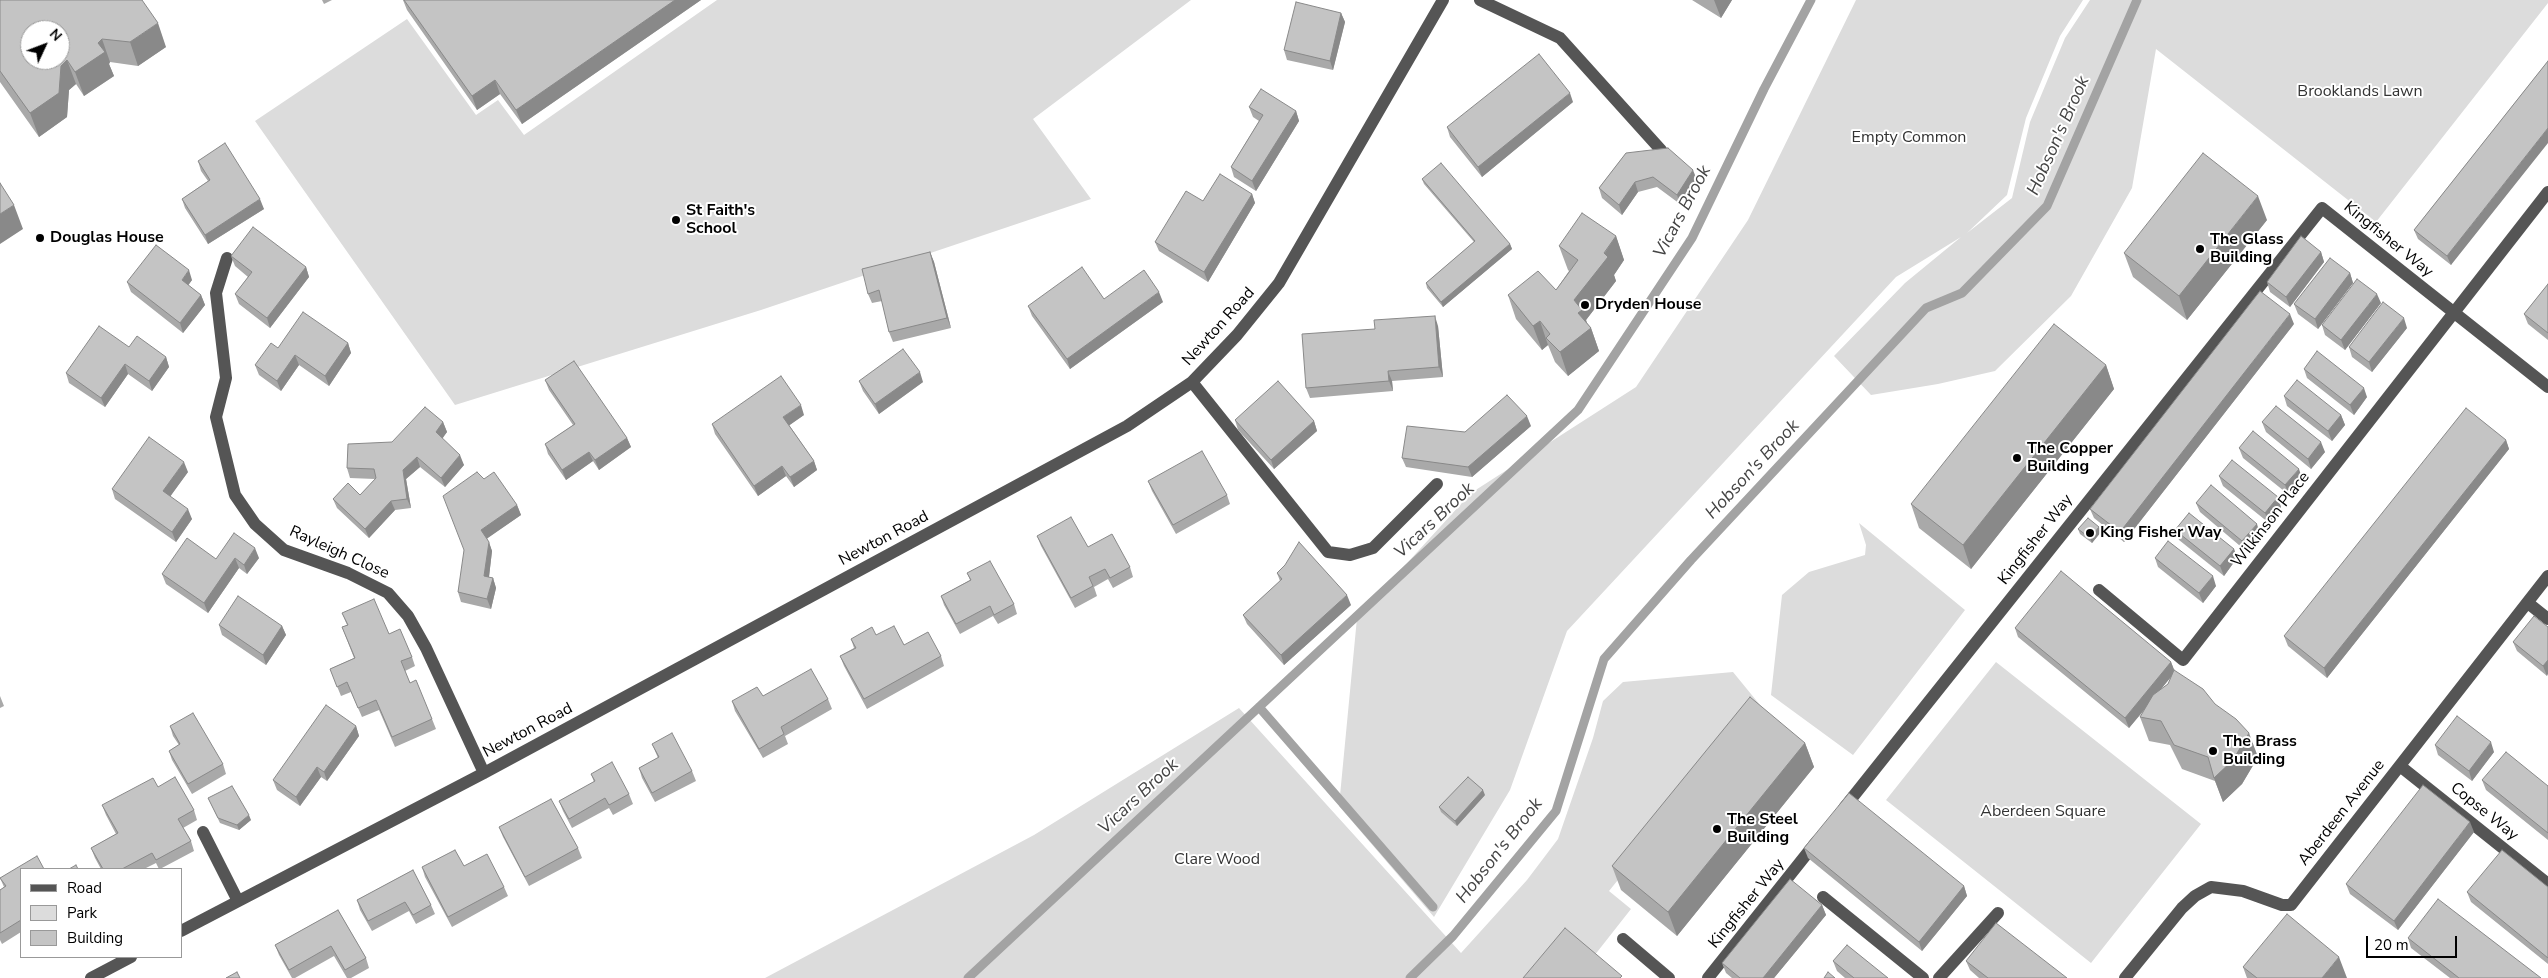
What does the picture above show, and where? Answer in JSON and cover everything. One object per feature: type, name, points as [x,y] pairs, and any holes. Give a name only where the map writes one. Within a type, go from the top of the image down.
[{"type":"street","name":"Newton Road","points":[[182,930],[484,773],[1127,426],[1192,382],[1238,335],[1279,283],[1443,0]]},
{"type":"street","points":[[1480,0],[1560,38],[1661,150]]},
{"type":"street","points":[[2454,313],[2548,192]]},
{"type":"street","name":"Kingfisher Way","points":[[1838,815],[2322,208],[2548,387]]},
{"type":"street","name":"Rayleigh Close","points":[[227,258],[216,293],[226,378],[216,417],[235,495],[255,524],[284,550],[348,573],[388,593],[408,616],[426,648],[484,773]]},
{"type":"street","name":"Wilkinson Place","points":[[2099,590],[2182,660],[2454,313]]},
{"type":"street","points":[[1192,382],[1328,552],[1350,555],[1373,548],[1437,484]]},
{"type":"street","name":"Aberdeen Avenue","points":[[2125,978],[2182,908],[2195,896],[2211,888],[2243,890],[2282,905],[2290,905],[2548,576]]},
{"type":"street","points":[[2528,603],[2548,619]]},
{"type":"street","name":"Copse Way","points":[[2400,766],[2548,884]]},
{"type":"street","name":"Kingfisher Way","points":[[1708,978],[1826,830]]},
{"type":"street","points":[[202,832],[238,901]]},
{"type":"street","points":[[1823,897],[1923,978]]},
{"type":"street","points":[[1939,978],[1998,913]]},
{"type":"street","points":[[1622,939],[1669,978]]},
{"type":"street","points":[[91,978],[129,958]]},
{"type":"green space","name":"St Faith's School","points":[[717,0],[1191,0],[1033,119],[1091,199],[761,310],[455,405],[255,121],[407,19],[476,115],[498,100],[524,135]]},
{"type":"green space","name":"Empty Common","points":[[1856,0],[2083,0],[2060,36],[2026,118],[2007,195],[1967,233],[2012,198],[2030,122],[2065,38],[2090,0],[2548,0],[2548,3],[2376,222],[2156,49],[2132,188],[2071,296],[1995,371],[1938,384],[1871,395],[1834,356],[1905,283],[1961,237],[1896,277],[1567,631],[1510,790],[1434,917],[1339,806],[1357,618],[1471,493],[1636,387],[1748,220]]},
{"type":"green space","points":[[1859,523],[1965,610],[1853,755],[1771,695],[1782,595],[1809,572],[1865,555],[1866,545]]},
{"type":"green space","name":"Aberdeen Square","points":[[1996,662],[2201,824],[2091,963],[1886,800]]},
{"type":"green space","name":"Clare Wood","points":[[1733,672],[1760,705],[1609,891],[1631,909],[1594,956],[1535,978],[765,978],[1034,835],[1239,708],[1461,953],[1527,880],[1558,839],[1593,738],[1603,701],[1623,682]]},
{"type":"building","points":[[0,0],[142,0],[158,23],[130,42],[102,39],[98,43],[105,52],[75,72],[70,64],[70,20],[20,20],[20,70],[61,70],[59,93],[30,113],[0,71]]},
{"type":"building","points":[[404,0],[675,0],[516,110],[495,80],[472,96]]},
{"type":"building","points":[[1296,2],[1341,13],[1330,61],[1284,50]]},
{"type":"building","points":[[1539,54],[1570,93],[1478,167],[1447,127]]},
{"type":"building","points":[[2548,61],[2548,128],[2447,256],[2414,230]]},
{"type":"building","points":[[1261,89],[1296,111],[1252,181],[1231,167],[1263,115],[1249,107]]},
{"type":"building","points":[[225,143],[260,199],[205,235],[182,199],[210,180],[198,161]]},
{"type":"building","points":[[1668,148],[1693,170],[1677,195],[1653,177],[1635,182],[1619,205],[1599,188],[1626,153]]},
{"type":"building","name":"The Glass Building","points":[[2203,153],[2258,196],[2179,296],[2124,253]]},
{"type":"building","points":[[1441,163],[1510,244],[1441,302],[1426,283],[1475,241],[1422,179]]},
{"type":"building","points":[[1220,174],[1252,194],[1204,272],[1155,242],[1186,191],[1203,201]]},
{"type":"building","points":[[0,183],[14,205],[0,214]]},
{"type":"building","points":[[1582,213],[1616,236],[1604,253],[1608,257],[1574,300],[1582,310],[1578,313],[1591,328],[1560,352],[1546,338],[1550,334],[1540,321],[1533,326],[1508,295],[1538,271],[1556,290],[1578,260],[1559,246]]},
{"type":"building","points":[[253,227],[306,267],[267,318],[235,294],[252,272],[231,256]]},
{"type":"building","points":[[2301,236],[2321,252],[2286,297],[2267,282]]},
{"type":"building","points":[[156,245],[189,270],[182,280],[201,295],[180,323],[127,282]]},
{"type":"building","points":[[930,252],[947,318],[889,332],[879,290],[868,294],[862,269]]},
{"type":"building","points":[[2330,258],[2350,273],[2315,319],[2294,304]]},
{"type":"building","points":[[1082,267],[1104,299],[1144,270],[1159,292],[1067,359],[1028,306]]},
{"type":"building","points":[[2357,279],[2377,294],[2341,340],[2322,325]]},
{"type":"building","points":[[2548,284],[2548,333],[2524,314]]},
{"type":"building","points":[[2260,291],[2290,314],[2120,532],[2090,509]]},
{"type":"building","points":[[2383,302],[2404,318],[2369,362],[2349,347]]},
{"type":"building","points":[[303,312],[348,343],[325,376],[295,355],[277,381],[255,365],[271,343],[278,348]]},
{"type":"building","points":[[1435,316],[1439,367],[1388,371],[1389,381],[1306,388],[1302,334],[1375,329],[1374,320]]},
{"type":"building","name":"The Copper Building","points":[[2054,324],[2106,365],[1963,545],[1911,504]]},
{"type":"building","points":[[99,326],[129,347],[137,336],[166,357],[149,381],[125,364],[101,398],[66,373]]},
{"type":"building","points":[[903,349],[920,372],[875,404],[859,381]]},
{"type":"building","points":[[2317,351],[2364,388],[2350,405],[2304,369]]},
{"type":"building","points":[[574,361],[627,438],[595,460],[589,452],[562,470],[545,444],[575,424],[545,380]]},
{"type":"building","points":[[781,376],[801,405],[783,417],[814,461],[790,477],[782,466],[754,486],[712,424]]},
{"type":"building","points":[[2297,380],[2341,415],[2328,431],[2284,396]]},
{"type":"building","points":[[1278,381],[1314,421],[1271,460],[1235,420]]},
{"type":"building","points":[[1507,395],[1527,416],[1468,467],[1402,458],[1407,426],[1465,432]]},
{"type":"building","points":[[2276,406],[2321,442],[2308,459],[2262,422]]},
{"type":"building","points":[[425,407],[443,422],[436,432],[460,455],[441,478],[417,457],[403,470],[407,499],[391,501],[365,529],[333,499],[348,483],[360,495],[376,478],[374,469],[347,468],[348,444],[392,442]]},
{"type":"building","points":[[2466,408],[2506,440],[2324,668],[2284,636]]},
{"type":"building","points":[[2253,431],[2299,469],[2285,485],[2239,448]]},
{"type":"building","points":[[149,437],[184,462],[163,491],[188,509],[172,532],[112,489]]},
{"type":"building","points":[[1202,451],[1227,495],[1173,525],[1148,481]]},
{"type":"building","points":[[2232,460],[2278,497],[2265,513],[2219,476]]},
{"type":"building","points":[[477,472],[484,479],[494,472],[517,505],[481,530],[489,542],[484,576],[493,578],[487,599],[458,592],[464,550],[443,496]]},
{"type":"building","points":[[2211,485],[2257,524],[2242,541],[2196,503]]},
{"type":"building","points":[[2189,513],[2234,549],[2220,566],[2175,530]]},
{"type":"building","points":[[1071,517],[1088,547],[1112,534],[1130,567],[1110,578],[1105,569],[1089,577],[1093,586],[1071,598],[1037,536]]},
{"type":"building","points":[[2088,518],[2099,527],[2090,538],[2078,529]]},
{"type":"building","points":[[234,533],[255,548],[244,565],[235,558],[204,603],[162,574],[187,538],[216,559]]},
{"type":"building","points":[[2168,541],[2213,576],[2199,593],[2155,558]]},
{"type":"building","points":[[1299,542],[1347,595],[1281,655],[1243,615],[1282,579],[1277,573],[1285,565]]},
{"type":"building","points":[[990,561],[1014,604],[994,615],[990,606],[956,624],[941,596],[971,580],[967,573]]},
{"type":"building","points":[[2061,571],[2171,662],[2125,718],[2015,628]]},
{"type":"building","points":[[238,596],[282,626],[263,655],[219,625]]},
{"type":"building","points":[[374,599],[389,634],[400,629],[412,657],[401,661],[410,683],[416,680],[432,719],[392,737],[376,700],[358,708],[347,682],[337,687],[330,669],[355,658],[342,627],[348,625],[342,613]]},
{"type":"building","points":[[2534,616],[2548,627],[2548,660],[2543,666],[2513,642]]},
{"type":"building","points":[[894,626],[904,645],[928,632],[941,656],[864,699],[840,656],[856,648],[851,639],[872,627],[876,635]]},
{"type":"building","points":[[811,669],[828,699],[781,727],[784,734],[759,749],[732,701],[757,687],[763,696]]},
{"type":"building","points":[[2174,670],[2203,689],[2215,704],[2236,719],[2249,733],[2233,760],[2214,778],[2208,757],[2174,745],[2161,721],[2140,717],[2153,695],[2168,684]]},
{"type":"building","name":"The Steel Building","points":[[1750,697],[1805,743],[1668,912],[1612,866]]},
{"type":"building","points":[[326,705],[356,726],[324,772],[317,767],[296,797],[273,780]]},
{"type":"building","points":[[193,713],[223,764],[188,784],[169,751],[180,744],[170,726]]},
{"type":"building","points":[[2457,716],[2491,742],[2469,771],[2435,745]]},
{"type":"building","points":[[672,733],[692,771],[652,793],[639,768],[659,757],[652,744]]},
{"type":"building","points":[[2506,752],[2548,786],[2548,833],[2482,780]]},
{"type":"building","points":[[612,762],[629,794],[609,805],[605,798],[569,819],[559,801],[595,781],[591,774]]},
{"type":"building","points":[[175,777],[194,810],[178,819],[191,841],[156,860],[152,853],[124,868],[102,868],[91,848],[118,833],[102,805],[153,778],[158,787]]},
{"type":"building","points":[[1468,777],[1483,790],[1455,821],[1439,807]]},
{"type":"building","points":[[2423,785],[2470,822],[2394,921],[2346,884]]},
{"type":"building","points":[[232,786],[249,815],[237,825],[218,818],[208,798]]},
{"type":"building","points":[[1849,793],[1964,886],[1919,942],[1804,848]]},
{"type":"building","points":[[551,799],[578,848],[525,877],[499,827]]},
{"type":"building","points":[[455,850],[464,866],[487,854],[504,887],[448,917],[422,867]]},
{"type":"building","points":[[2502,850],[2548,887],[2548,958],[2467,892]]},
{"type":"building","points":[[37,856],[43,868],[20,868],[20,921],[0,933],[0,890],[6,886],[0,878]]},
{"type":"building","points":[[413,870],[431,905],[413,915],[405,902],[368,921],[357,900]]},
{"type":"building","points":[[1790,879],[1822,905],[1763,978],[1740,978],[1722,963]]},
{"type":"building","points":[[2438,899],[2541,978],[2459,978],[2408,938]]},
{"type":"building","points":[[338,910],[366,958],[345,970],[331,946],[289,970],[275,945]]},
{"type":"building","points":[[2287,914],[2339,957],[2322,978],[2257,978],[2243,967]]},
{"type":"building","points":[[1996,923],[2067,978],[1988,978],[1966,961]]},
{"type":"building","points":[[1565,928],[1622,976],[1620,978],[1523,978]]},
{"type":"building","points":[[1847,945],[1888,978],[1854,978],[1833,961]]},
{"type":"building","points":[[237,972],[240,978],[226,978]]},
{"type":"building","points":[[1828,972],[1835,978],[1824,978]]},
{"type":"waterway","name":"Vicars Brook","points":[[968,978],[1578,410],[1692,238],[1764,89],[1811,0]]},
{"type":"waterway","name":"Hobson's Brook","points":[[1410,978],[1453,936],[1556,811],[1604,659],[1691,560],[1926,308],[1962,293],[2047,206],[2137,0]]},
{"type":"waterway","points":[[1259,707],[1433,907]]},
{"type":"place","name":"St Faith's School","points":[[676,220]]},
{"type":"place","name":"Douglas House","points":[[40,238]]},
{"type":"place","name":"The Glass Building","points":[[2200,249]]},
{"type":"place","name":"Dryden House","points":[[1585,305]]},
{"type":"place","name":"The Copper Building","points":[[2017,458]]},
{"type":"place","name":"King Fisher Way","points":[[2090,533]]},
{"type":"place","name":"The Brass Building","points":[[2213,751]]},
{"type":"place","name":"The Steel Building","points":[[1717,829]]},
{"type":"park label","name":"Brooklands Lawn","points":[[2360,92]]}]
